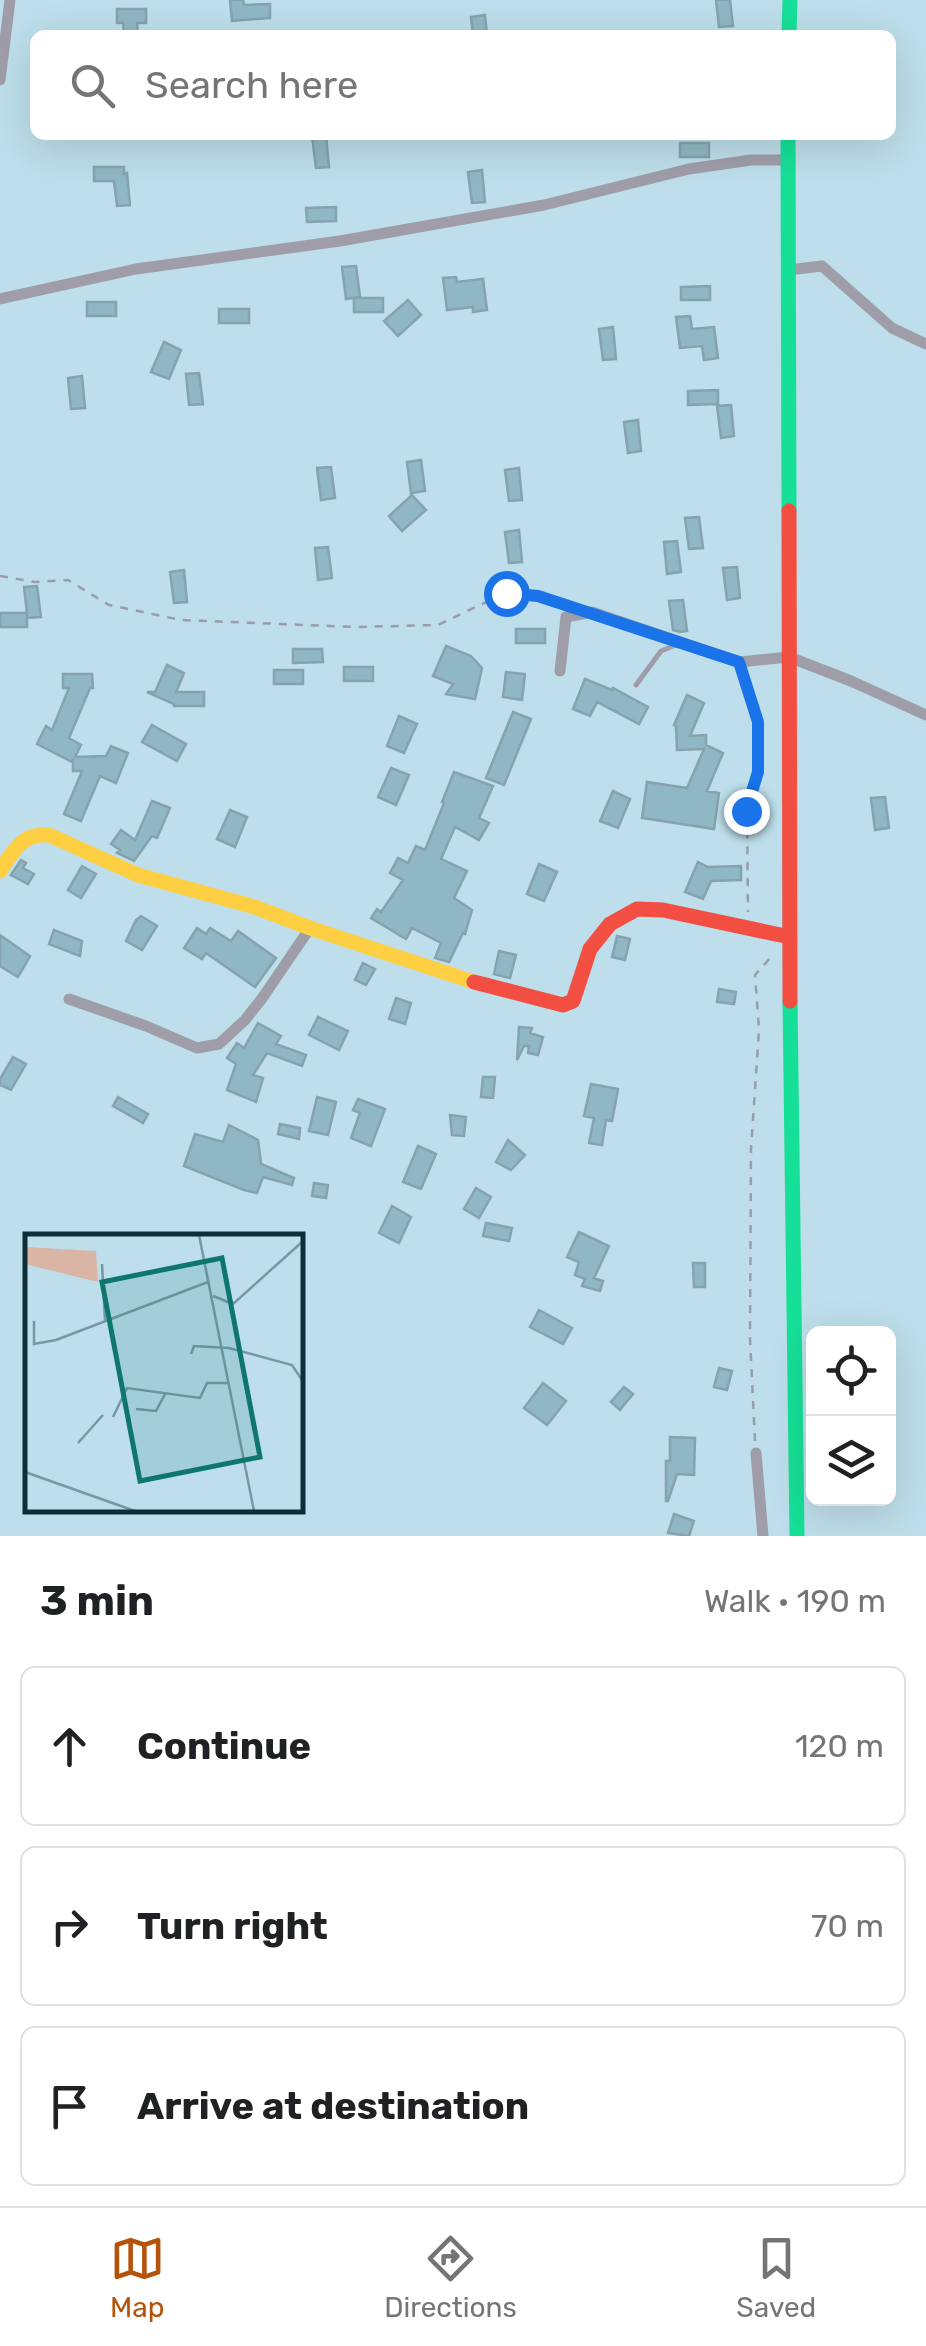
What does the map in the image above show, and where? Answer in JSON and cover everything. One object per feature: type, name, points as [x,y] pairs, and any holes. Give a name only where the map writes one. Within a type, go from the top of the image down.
[{"type":"main road","points":[[790,0],[790,30]]},
{"type":"main road","points":[[788,140],[790,937],[797,1536]]},
{"type":"main road","points":[[0,870],[25,836],[49,834],[138,875],[255,906],[464,979],[563,1005],[573,1001],[590,949],[610,924],[638,909],[663,910],[790,937]]},
{"type":"street","points":[[0,80],[10,0]]},
{"type":"street","points":[[0,299],[136,269],[321,244],[544,205],[689,169],[750,160],[788,160]]},
{"type":"street","points":[[788,270],[822,266],[892,328],[926,344]]},
{"type":"street","points":[[560,671],[566,617],[592,612],[739,662],[789,657],[926,715]]},
{"type":"street","points":[[69,999],[197,1048],[219,1044],[244,1020],[310,928]]},
{"type":"street","points":[[756,1453],[763,1536]]},
{"type":"lane","points":[[636,685],[661,651],[680,643]]},
{"type":"path","points":[[0,576],[35,582],[68,580],[109,605],[181,620],[355,627],[438,625],[506,593],[538,596],[592,612]]},
{"type":"path","points":[[739,662],[758,722],[758,772],[746,811],[748,928]]},
{"type":"path","points":[[756,1453],[750,1338],[751,1149],[759,1030],[755,975],[790,937]]},
{"type":"building","points":[[230,0],[243,0],[244,5],[270,4],[270,18],[232,21]]},
{"type":"building","points":[[716,0],[730,0],[733,26],[719,27]]},
{"type":"building","points":[[117,9],[146,9],[146,23],[137,23],[138,30],[124,30],[123,23],[117,23]]},
{"type":"building","points":[[485,15],[486,30],[472,30],[471,17]]},
{"type":"building","points":[[312,140],[326,140],[329,167],[316,168]]},
{"type":"building","points":[[680,143],[709,143],[709,157],[680,157]]},
{"type":"building","points":[[94,167],[124,167],[130,205],[117,206],[114,181],[94,181]]},
{"type":"building","points":[[482,170],[485,202],[472,203],[468,172]]},
{"type":"building","points":[[336,207],[336,221],[307,222],[306,208]]},
{"type":"building","points":[[356,266],[360,297],[346,299],[342,267]]},
{"type":"building","points":[[456,277],[457,282],[483,279],[487,310],[447,310],[443,278]]},
{"type":"building","points":[[710,286],[710,300],[681,300],[681,287]]},
{"type":"building","points":[[354,298],[383,298],[383,312],[354,312]]},
{"type":"building","points":[[408,300],[421,315],[398,336],[384,321]]},
{"type":"building","points":[[87,302],[116,302],[116,316],[87,316]]},
{"type":"building","points":[[219,309],[249,309],[249,323],[219,323]]},
{"type":"building","points":[[690,316],[692,329],[714,327],[718,358],[704,360],[702,346],[680,348],[676,317]]},
{"type":"building","points":[[613,327],[616,359],[603,360],[599,329]]},
{"type":"building","points":[[164,342],[181,350],[169,379],[151,372]]},
{"type":"building","points":[[199,373],[203,404],[189,405],[186,374]]},
{"type":"building","points":[[82,376],[85,408],[71,409],[68,378]]},
{"type":"building","points":[[718,390],[718,404],[688,405],[688,391]]},
{"type":"building","points":[[731,405],[734,436],[721,438],[717,406]]},
{"type":"building","points":[[638,420],[641,451],[628,453],[624,422]]},
{"type":"building","points":[[421,460],[425,491],[411,493],[407,462]]},
{"type":"building","points":[[331,467],[335,498],[321,500],[317,468]]},
{"type":"building","points":[[519,468],[522,500],[509,501],[505,470]]},
{"type":"building","points":[[412,495],[426,510],[402,531],[389,516]]},
{"type":"building","points":[[699,517],[703,548],[689,549],[685,518]]},
{"type":"building","points":[[519,530],[522,562],[509,563],[505,532]]},
{"type":"building","points":[[677,541],[681,572],[667,574],[664,542]]},
{"type":"building","points":[[328,547],[332,578],[318,580],[315,548]]},
{"type":"building","points":[[737,567],[740,598],[727,600],[723,568]]},
{"type":"building","points":[[184,570],[187,602],[174,603],[170,572]]},
{"type":"building","points":[[37,586],[41,617],[27,618],[27,627],[0,627],[0,613],[27,613],[24,587]]},
{"type":"building","points":[[683,600],[687,631],[680,632],[673,630],[669,601]]},
{"type":"building","points":[[516,629],[545,629],[545,643],[516,643]]},
{"type":"building","points":[[446,646],[471,656],[482,668],[475,699],[446,694],[453,684],[433,676]]},
{"type":"building","points":[[293,649],[322,649],[323,662],[293,663]]},
{"type":"building","points":[[167,665],[184,673],[176,692],[204,692],[204,706],[174,706],[147,692],[155,692]]},
{"type":"building","points":[[344,667],[373,667],[373,681],[344,681]]},
{"type":"building","points":[[274,670],[303,670],[303,684],[274,684]]},
{"type":"building","points":[[506,672],[525,674],[522,700],[503,697]]},
{"type":"building","points":[[63,674],[92,674],[93,688],[69,738],[81,745],[75,757],[106,756],[111,746],[128,753],[116,783],[100,776],[81,821],[64,814],[82,771],[73,771],[73,759],[72,762],[37,744],[46,726],[52,730],[69,688],[63,688]]},
{"type":"building","points":[[585,679],[613,688],[648,707],[639,724],[597,702],[590,716],[573,709]]},
{"type":"building","points":[[687,695],[704,703],[690,736],[706,735],[706,745],[723,753],[707,791],[719,793],[714,829],[642,818],[647,782],[687,788],[704,749],[677,750],[674,725]]},
{"type":"building","points":[[513,712],[531,719],[504,785],[486,778]]},
{"type":"building","points":[[399,716],[417,724],[404,753],[387,746]]},
{"type":"building","points":[[152,725],[186,744],[177,761],[142,742]]},
{"type":"building","points":[[391,768],[409,775],[396,805],[378,797]]},
{"type":"building","points":[[454,772],[493,786],[479,818],[489,823],[479,840],[455,827],[441,859],[467,871],[454,898],[472,910],[465,934],[449,962],[435,958],[441,943],[412,928],[406,939],[371,918],[377,909],[381,912],[403,880],[390,873],[398,858],[408,863],[416,846],[425,850]]},
{"type":"building","points":[[613,791],[630,799],[618,828],[600,821]]},
{"type":"building","points":[[885,797],[889,828],[875,830],[871,798]]},
{"type":"building","points":[[152,801],[170,808],[157,838],[152,836],[134,861],[117,853],[120,850],[111,844],[121,830],[135,840]]},
{"type":"building","points":[[230,810],[247,817],[235,847],[217,839]]},
{"type":"building","points":[[21,860],[26,863],[23,868],[34,874],[28,884],[11,875]]},
{"type":"building","points":[[698,862],[708,867],[741,866],[741,880],[711,881],[703,899],[685,892]]},
{"type":"building","points":[[539,864],[557,872],[544,901],[527,894]]},
{"type":"building","points":[[82,866],[96,874],[81,898],[68,890]]},
{"type":"building","points":[[141,916],[157,926],[142,950],[126,941]]},
{"type":"building","points":[[197,928],[206,934],[210,928],[231,941],[238,931],[276,958],[255,987],[206,953],[202,959],[184,948]]},
{"type":"building","points":[[54,930],[82,941],[80,956],[49,944]]},
{"type":"building","points":[[0,935],[30,956],[18,977],[0,966]]},
{"type":"building","points":[[617,936],[630,939],[625,960],[612,957]]},
{"type":"building","points":[[499,951],[516,955],[510,978],[494,974]]},
{"type":"building","points":[[363,963],[375,969],[366,985],[355,980]]},
{"type":"building","points":[[719,989],[736,992],[734,1004],[717,1002]]},
{"type":"building","points":[[396,998],[411,1003],[405,1024],[389,1019]]},
{"type":"building","points":[[318,1017],[348,1031],[339,1050],[309,1035]]},
{"type":"building","points":[[258,1023],[281,1036],[276,1044],[306,1055],[302,1066],[267,1053],[253,1075],[263,1078],[256,1102],[227,1090],[236,1064],[227,1058],[237,1043],[244,1048]]},
{"type":"building","points":[[519,1027],[532,1028],[530,1033],[543,1037],[538,1055],[528,1053],[529,1046],[524,1046],[517,1060]]},
{"type":"building","points":[[13,1057],[26,1064],[11,1090],[0,1085],[0,1079]]},
{"type":"building","points":[[483,1077],[495,1077],[493,1098],[481,1097]]},
{"type":"building","points":[[591,1084],[618,1089],[612,1121],[606,1120],[602,1145],[589,1143],[594,1118],[584,1116]]},
{"type":"building","points":[[118,1097],[148,1114],[143,1123],[113,1106]]},
{"type":"building","points":[[317,1097],[336,1102],[328,1135],[309,1131]]},
{"type":"building","points":[[358,1099],[385,1109],[371,1146],[351,1138],[360,1113],[353,1110]]},
{"type":"building","points":[[450,1115],[466,1117],[464,1136],[452,1135]]},
{"type":"building","points":[[280,1124],[300,1128],[299,1139],[278,1134]]},
{"type":"building","points":[[229,1125],[258,1140],[261,1164],[294,1178],[292,1185],[263,1177],[257,1193],[184,1166],[195,1134],[223,1142]]},
{"type":"building","points":[[508,1140],[525,1155],[511,1170],[496,1162]]},
{"type":"building","points":[[418,1146],[436,1154],[421,1189],[403,1182]]},
{"type":"building","points":[[314,1183],[328,1185],[326,1198],[312,1196]]},
{"type":"building","points":[[476,1188],[491,1197],[479,1218],[464,1209]]},
{"type":"building","points":[[392,1206],[411,1217],[399,1243],[379,1233]]},
{"type":"building","points":[[486,1223],[512,1228],[509,1241],[483,1236]]},
{"type":"building","points":[[579,1232],[609,1246],[594,1278],[603,1281],[600,1291],[582,1286],[585,1279],[575,1275],[579,1262],[567,1257]]},
{"type":"building","points":[[693,1263],[705,1263],[705,1287],[694,1287]]},
{"type":"building","points":[[539,1310],[572,1328],[563,1344],[530,1327]]},
{"type":"building","points":[[719,1368],[732,1371],[727,1390],[714,1387]]},
{"type":"building","points":[[543,1383],[566,1401],[547,1425],[524,1408]]},
{"type":"building","points":[[624,1387],[633,1394],[620,1410],[611,1402]]},
{"type":"building","points":[[670,1437],[695,1438],[694,1475],[677,1474],[666,1501],[666,1461],[670,1461]]},
{"type":"building","points":[[674,1514],[694,1521],[689,1536],[668,1533]]},
{"type":"traffic: fast","points":[[789,30],[790,0]]},
{"type":"traffic: fast","points":[[788,140],[789,511]]},
{"type":"traffic: fast","points":[[790,1001],[797,1536]]},
{"type":"traffic: slow","points":[[0,871],[25,840],[49,835],[138,875],[255,907],[474,982]]},
{"type":"traffic: jam","points":[[789,511],[790,1001]]},
{"type":"traffic: jam","points":[[474,982],[563,1005],[573,1001],[590,949],[610,924],[637,909],[663,910],[790,937]]},
{"type":"route","points":[[506,593],[538,596],[739,662],[758,722],[758,772],[746,811]]}]
